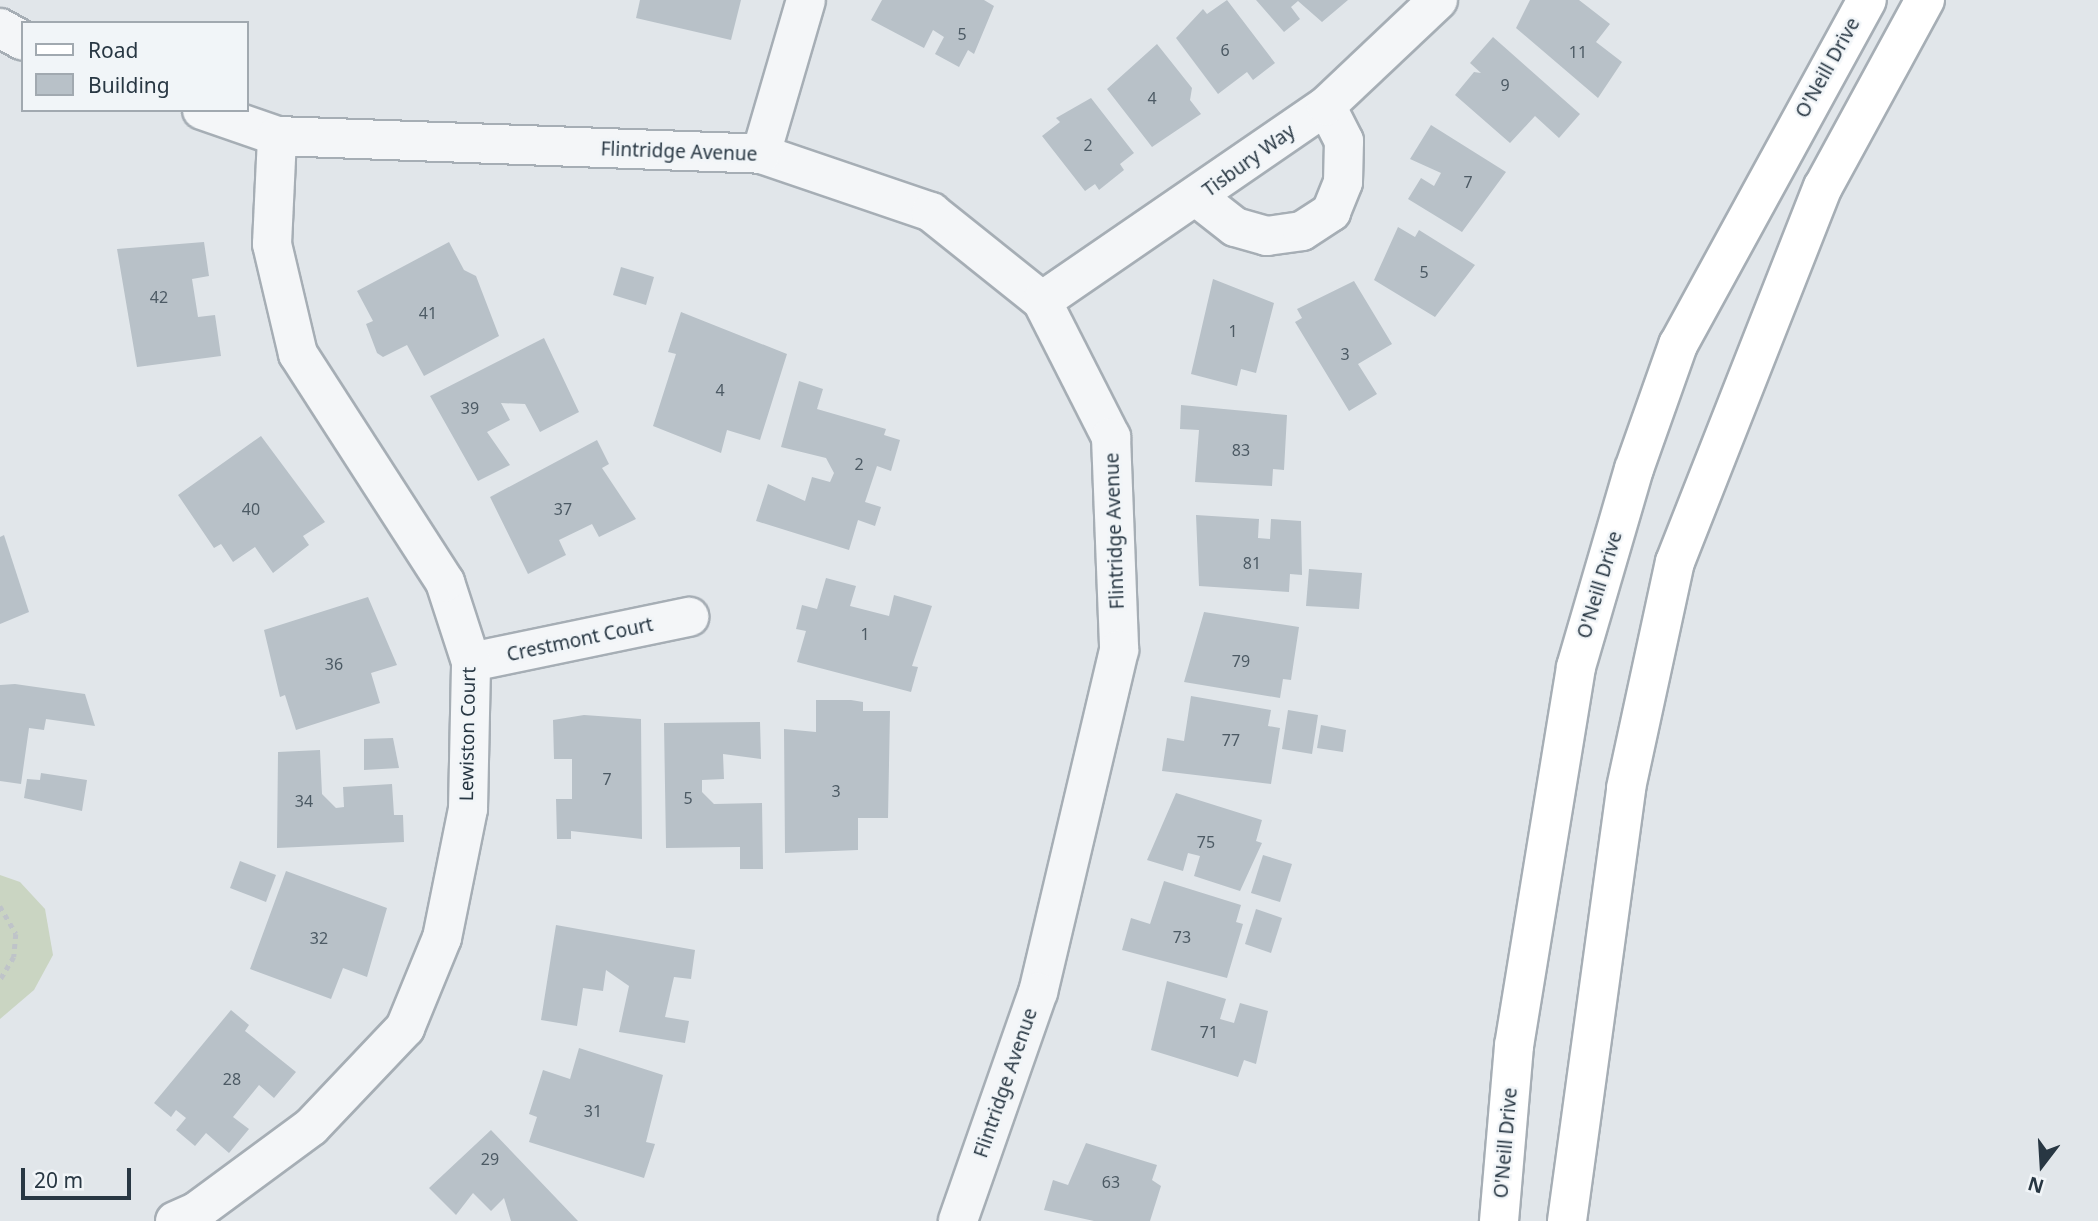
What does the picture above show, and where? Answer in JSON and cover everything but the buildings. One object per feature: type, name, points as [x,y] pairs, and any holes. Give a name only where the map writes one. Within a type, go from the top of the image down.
[{"type":"main road","name":"O'Neill Drive","points":[[1499,1221],[1514,1046],[1576,667],[1630,482],[1678,345],[1867,0]]},
{"type":"main road","points":[[1567,1221],[1626,788],[1675,562],[1823,187],[1925,0]]},
{"type":"street","points":[[761,154],[806,0]]},
{"type":"street","name":"Tisbury Way","points":[[1042,301],[1198,198],[1326,106],[1438,0]]},
{"type":"street","points":[[0,28],[21,40]]},
{"type":"street","points":[[1198,198],[1235,227],[1266,236],[1302,231],[1331,212],[1343,182],[1344,141],[1326,106]]},
{"type":"street","name":"Flintridge Avenue","points":[[208,112],[277,136],[761,154],[931,212],[1042,301],[1111,437],[1119,650],[1038,992],[958,1221]]},
{"type":"street","name":"Lewiston Court","points":[[175,1221],[311,1127],[405,1028],[442,938],[468,808],[471,662],[445,582],[298,354],[272,244],[277,136]]},
{"type":"street","name":"Crestmont Court","points":[[471,662],[689,617]]},
{"type":"path","points":[[0,906],[16,934],[14,957],[0,980]]},
{"type":"green space","points":[[0,875],[20,882],[45,909],[53,955],[34,990],[0,1019]]}]
